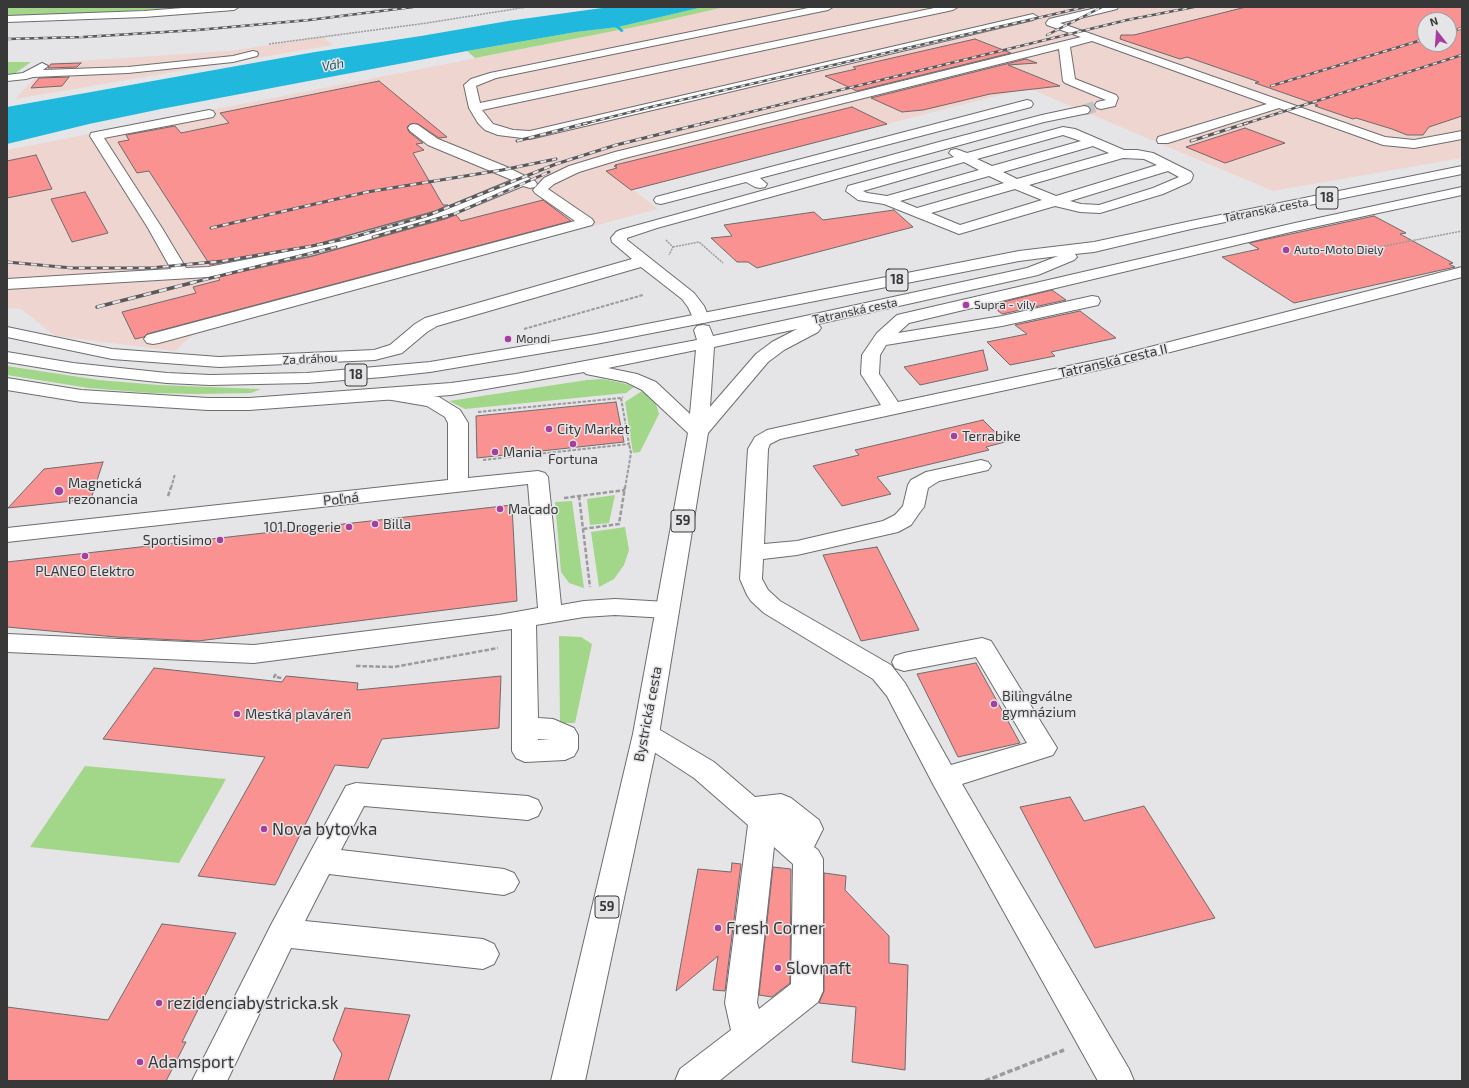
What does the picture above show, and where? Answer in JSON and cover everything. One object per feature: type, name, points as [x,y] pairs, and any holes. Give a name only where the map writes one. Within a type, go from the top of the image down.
[{"type":"street","points":[[7,19],[129,14],[234,7]]},
{"type":"street","points":[[828,7],[494,75],[475,81],[470,85],[476,108],[482,120],[489,127],[498,131],[530,135],[1033,17]]},
{"type":"street","points":[[476,108],[953,7]]},
{"type":"street","points":[[1051,23],[1053,21],[1113,7]]},
{"type":"street","points":[[1011,10],[1383,141],[1396,144],[1428,142],[1462,136]]},
{"type":"street","points":[[540,190],[549,181],[574,169],[620,155],[1091,38]]},
{"type":"street","points":[[1064,45],[1068,81],[1112,98],[1111,102],[1101,105]]},
{"type":"street","points":[[31,73],[39,74],[128,70],[233,59],[253,54]]},
{"type":"street","points":[[7,78],[26,76],[42,66]]},
{"type":"street","points":[[661,200],[917,131],[1027,104]]},
{"type":"street","points":[[1163,140],[1279,104]]},
{"type":"street","points":[[748,176],[772,192],[1042,119],[1083,110]]},
{"type":"street","points":[[181,273],[155,228],[96,136],[209,114]]},
{"type":"street","points":[[153,339],[588,222],[523,180],[433,142],[414,128]]},
{"type":"street","points":[[916,213],[1016,184],[1122,154],[1138,154],[1148,156],[1186,175],[1185,179],[1158,191],[1100,208],[1080,208],[1055,201],[1016,184],[988,171],[917,131]]},
{"type":"street","points":[[1122,154],[1070,132],[1056,132],[853,189],[853,191],[862,197],[887,200],[959,230],[1169,166]]},
{"type":"street","points":[[887,200],[1094,142]]},
{"type":"street","name":"Tatranská cesta","points":[[701,318],[1019,256],[1094,247],[1191,225],[1462,170]]},
{"type":"street","points":[[7,284],[208,272],[308,252],[440,215],[523,180]]},
{"type":"street","points":[[893,409],[870,374],[871,355],[880,341],[903,319],[1296,227],[1462,191]]},
{"type":"street","name":"Bystrická cesta","points":[[568,1081],[646,734],[698,432],[706,342],[701,318],[696,306],[688,296],[620,242],[619,238],[621,235],[631,231],[772,192]]},
{"type":"street","name":"Tatranská cesta","points":[[706,342],[839,315],[1032,272],[1094,247]]},
{"type":"street","name":"Za dráhou","points":[[7,332],[112,354],[219,362],[375,355],[396,349],[407,342],[421,328],[431,322],[644,261]]},
{"type":"street","name":"Tatranská cesta II","points":[[752,553],[758,449],[762,441],[774,434],[1112,362],[1462,272]]},
{"type":"street","points":[[880,341],[1002,321],[1092,301]]},
{"type":"street","points":[[579,368],[625,376],[649,386],[698,432],[768,353],[801,333],[839,315]]},
{"type":"street","name":"18","points":[[7,357],[73,368],[167,378],[210,380],[307,378],[383,372],[468,361],[596,339],[701,318]]},
{"type":"street","name":"18","points":[[7,384],[81,396],[208,404],[248,404],[392,395],[451,389],[579,368],[706,342]]},
{"type":"street","points":[[392,395],[432,401],[453,414],[458,423],[458,486]]},
{"type":"street","points":[[981,466],[933,476],[918,485],[912,507],[903,520],[890,528],[797,548],[752,553],[752,579],[759,595],[772,607],[865,660],[882,672],[896,690],[944,778],[1118,1081]]},
{"type":"street","name":"Poľná","points":[[7,535],[538,477],[550,614]]},
{"type":"street","points":[[7,643],[254,654],[524,619],[584,609],[615,607],[667,610]]},
{"type":"street","points":[[524,619],[523,641],[526,728]]},
{"type":"street","points":[[904,662],[982,647],[1044,748],[944,778]]},
{"type":"street","points":[[646,734],[704,770],[808,859],[807,992],[692,1081]]},
{"type":"street","points":[[209,1081],[283,933],[356,794],[528,808]]},
{"type":"street","points":[[749,1036],[741,1003],[757,814]]},
{"type":"street","points":[[322,860],[504,882]]},
{"type":"street","points":[[283,933],[483,954]]},
{"type":"path","points":[[269,44],[426,23],[527,7]]},
{"type":"path","points":[[1343,254],[1462,231]]},
{"type":"path","points":[[673,247],[699,242],[723,263]]},
{"type":"path","points":[[520,330],[643,295]]},
{"type":"path","points":[[472,413],[621,398],[626,395]]},
{"type":"path","points":[[584,529],[619,524],[631,453],[621,398]]},
{"type":"path","points":[[457,463],[629,444]]},
{"type":"path","points":[[167,500],[175,474]]},
{"type":"path","points":[[559,498],[625,490]]},
{"type":"path","points":[[579,496],[591,588],[584,609]]},
{"type":"path","points":[[985,1081],[1094,1038]]},
{"type":"shaded area","points":[[725,7],[1462,7],[1462,158],[1273,191],[1028,88],[632,189],[658,209],[197,331],[175,351],[55,336],[21,309],[7,308],[7,150],[650,24]]},
{"type":"shaded area","points":[[323,37],[333,45],[15,99],[49,63],[229,51]]},
{"type":"green space","points":[[7,7],[197,7],[37,16],[7,16]]},
{"type":"green space","points":[[703,7],[725,7],[650,24],[475,58],[467,51],[576,32],[618,27]]},
{"type":"green space","points":[[7,62],[31,62],[14,74],[7,74]]},
{"type":"green space","points":[[7,366],[99,380],[158,385],[261,389],[251,393],[198,394],[150,393],[89,388],[7,375]]},
{"type":"green space","points":[[602,379],[623,383],[634,387],[626,393],[465,409],[449,401],[587,380]]},
{"type":"green space","points":[[642,391],[655,401],[659,414],[640,452],[633,453],[625,402]]},
{"type":"green space","points":[[615,495],[609,523],[590,525],[587,499]]},
{"type":"green space","points":[[572,501],[584,588],[569,583],[561,572],[555,502]]},
{"type":"green space","points":[[625,527],[629,550],[624,565],[614,579],[599,587],[591,532]]},
{"type":"green space","points":[[559,636],[581,637],[592,644],[575,723],[560,723]]},
{"type":"green space","points":[[85,766],[226,779],[179,863],[30,847]]},
{"type":"water","name":"Váh","points":[[609,7],[703,7],[618,27],[576,32],[467,51],[161,109],[89,124],[7,144],[7,107],[315,52],[508,21]]},
{"type":"building","points":[[1246,7],[1462,7],[1462,116],[1429,127],[1423,135],[1407,135],[1392,129],[1356,118],[1353,119],[1315,106],[1318,105],[1255,83],[1259,82],[1187,57],[1180,59],[1120,39],[1121,35],[1134,35]]},
{"type":"building","points":[[975,39],[1011,53],[857,91],[825,76],[856,69],[853,67]]},
{"type":"building","points":[[1026,59],[1037,63],[1008,65],[1060,86],[990,94],[923,110],[902,112],[871,98]]},
{"type":"building","points":[[81,63],[77,67],[48,68],[51,64]]},
{"type":"building","points":[[69,77],[62,86],[31,88],[39,78]]},
{"type":"building","points":[[379,81],[447,137],[439,138],[418,124],[410,124],[407,127],[409,132],[423,143],[416,144],[424,150],[413,153],[443,205],[448,205],[435,211],[306,247],[210,265],[149,171],[137,173],[118,142],[129,140],[126,135],[175,126],[181,133],[229,123],[220,113]]},
{"type":"building","points":[[852,107],[887,124],[631,190],[606,171],[617,168],[614,166],[617,166],[615,165]]},
{"type":"building","points":[[1245,128],[1285,143],[1225,163],[1186,147]]},
{"type":"building","points":[[36,155],[52,189],[7,198],[7,161]]},
{"type":"building","points":[[85,192],[108,233],[72,242],[51,199]]},
{"type":"building","points":[[543,200],[571,221],[147,334],[144,337],[135,339],[122,312],[196,293],[193,287],[220,280],[218,277],[313,256],[456,215],[461,221]]},
{"type":"building","points":[[894,210],[913,227],[757,268],[748,262],[737,262],[711,238],[732,236],[724,225],[814,212],[823,220]]},
{"type":"building","points":[[1374,216],[1406,233],[1400,234],[1453,263],[1449,264],[1455,267],[1294,303],[1222,257],[1259,249],[1249,243]]},
{"type":"building","points":[[1052,290],[1066,300],[1002,314],[991,305]]},
{"type":"building","points":[[1080,311],[1116,338],[1051,352],[1055,356],[1010,365],[987,342],[1027,334],[1015,325]]},
{"type":"building","points":[[983,350],[988,370],[920,385],[904,367]]},
{"type":"building","name":"City Market","points":[[616,402],[624,442],[477,458],[476,416]]},
{"type":"building","points":[[983,420],[1005,442],[986,447],[989,450],[877,477],[891,494],[842,506],[813,466],[859,455],[855,450]]},
{"type":"building","name":"Magnetická rezonancia","points":[[103,462],[91,499],[8,508],[44,469]]},
{"type":"building","points":[[512,505],[517,601],[198,641],[116,637],[7,627],[7,562]]},
{"type":"building","points":[[877,547],[919,630],[861,641],[823,555]]},
{"type":"building","points":[[976,663],[1020,743],[958,757],[917,674]]},
{"type":"building","points":[[154,668],[282,682],[286,676],[358,683],[357,690],[501,676],[499,728],[382,739],[368,768],[335,765],[275,885],[198,876],[265,757],[103,739]]},
{"type":"building","points":[[1070,797],[1084,821],[1144,806],[1215,918],[1095,948],[1020,807]]},
{"type":"building","points":[[732,863],[741,864],[725,991],[713,990],[718,956],[676,991],[698,869],[731,872]]},
{"type":"building","points":[[773,867],[791,869],[790,983],[772,997],[759,995]]},
{"type":"building","points":[[824,873],[846,876],[845,890],[889,936],[889,963],[908,965],[905,1070],[852,1062],[856,1007],[819,1003],[824,991]]},
{"type":"building","name":"rezidenciabystricka.sk","points":[[162,924],[236,933],[182,1042],[186,1042],[166,1081],[7,1081],[7,1007],[108,1020]]},
{"type":"building","points":[[345,1008],[410,1015],[388,1081],[333,1081],[342,1054],[333,1040]]},
{"type":"waterway","points":[[608,24],[618,27],[622,31]]},
{"type":"tunnel","points":[[1084,110],[1101,105]]},
{"type":"railway","points":[[7,39],[83,37],[197,30],[309,20],[413,7]]},
{"type":"railway","points":[[587,123],[1085,7]]},
{"type":"railway","points":[[1047,35],[1102,7]]},
{"type":"railway","points":[[701,124],[1127,20],[1194,7]]},
{"type":"railway","points":[[1457,30],[1462,28]]},
{"type":"railway","points":[[1271,86],[1417,41]]},
{"type":"railway","points":[[1244,124],[1462,55]]},
{"type":"railway","points":[[517,141],[587,123]]},
{"type":"railway","points":[[583,124],[587,123]]},
{"type":"railway","points":[[7,262],[72,268],[150,268],[223,261],[312,246],[354,237],[429,215],[556,164],[616,145],[705,123]]},
{"type":"railway","points":[[1191,141],[1247,123]]},
{"type":"railway","points":[[211,228],[367,192],[502,170],[556,159]]},
{"type":"railway","points":[[373,237],[454,214],[549,172]]},
{"type":"railway","points":[[194,282],[336,247]]},
{"type":"railway","points":[[97,307],[194,282]]},
{"type":"place","name":"Auto-Moto Diely","points":[[1286,250]]},
{"type":"place","name":"Supra - vily","points":[[966,305]]},
{"type":"place","name":"Mondi","points":[[508,339]]},
{"type":"place","name":"City Market","points":[[549,429]]},
{"type":"place","name":"Terrabike","points":[[954,436]]},
{"type":"place","name":"Fortuna","points":[[573,444]]},
{"type":"place","name":"Mania","points":[[495,452]]},
{"type":"place","name":"Magnetická rezonancia","points":[[59,491]]},
{"type":"place","name":"Macado","points":[[500,509]]},
{"type":"place","name":"Billa","points":[[375,524]]},
{"type":"place","name":"101 Drogerie","points":[[349,527]]},
{"type":"place","name":"Sportisimo","points":[[220,540]]},
{"type":"place","name":"PLANEO Elektro","points":[[85,556]]},
{"type":"place","name":"Bilingválne gymnázium","points":[[994,704]]},
{"type":"place","name":"Mestká plaváreň","points":[[237,714]]},
{"type":"place","name":"Nova bytovka","points":[[264,829]]},
{"type":"place","name":"Fresh Corner","points":[[718,928]]},
{"type":"place","name":"Slovnaft","points":[[778,968]]},
{"type":"place","name":"rezidenciabystricka.sk","points":[[159,1003]]},
{"type":"place","name":"Adamsport","points":[[140,1062]]}]
